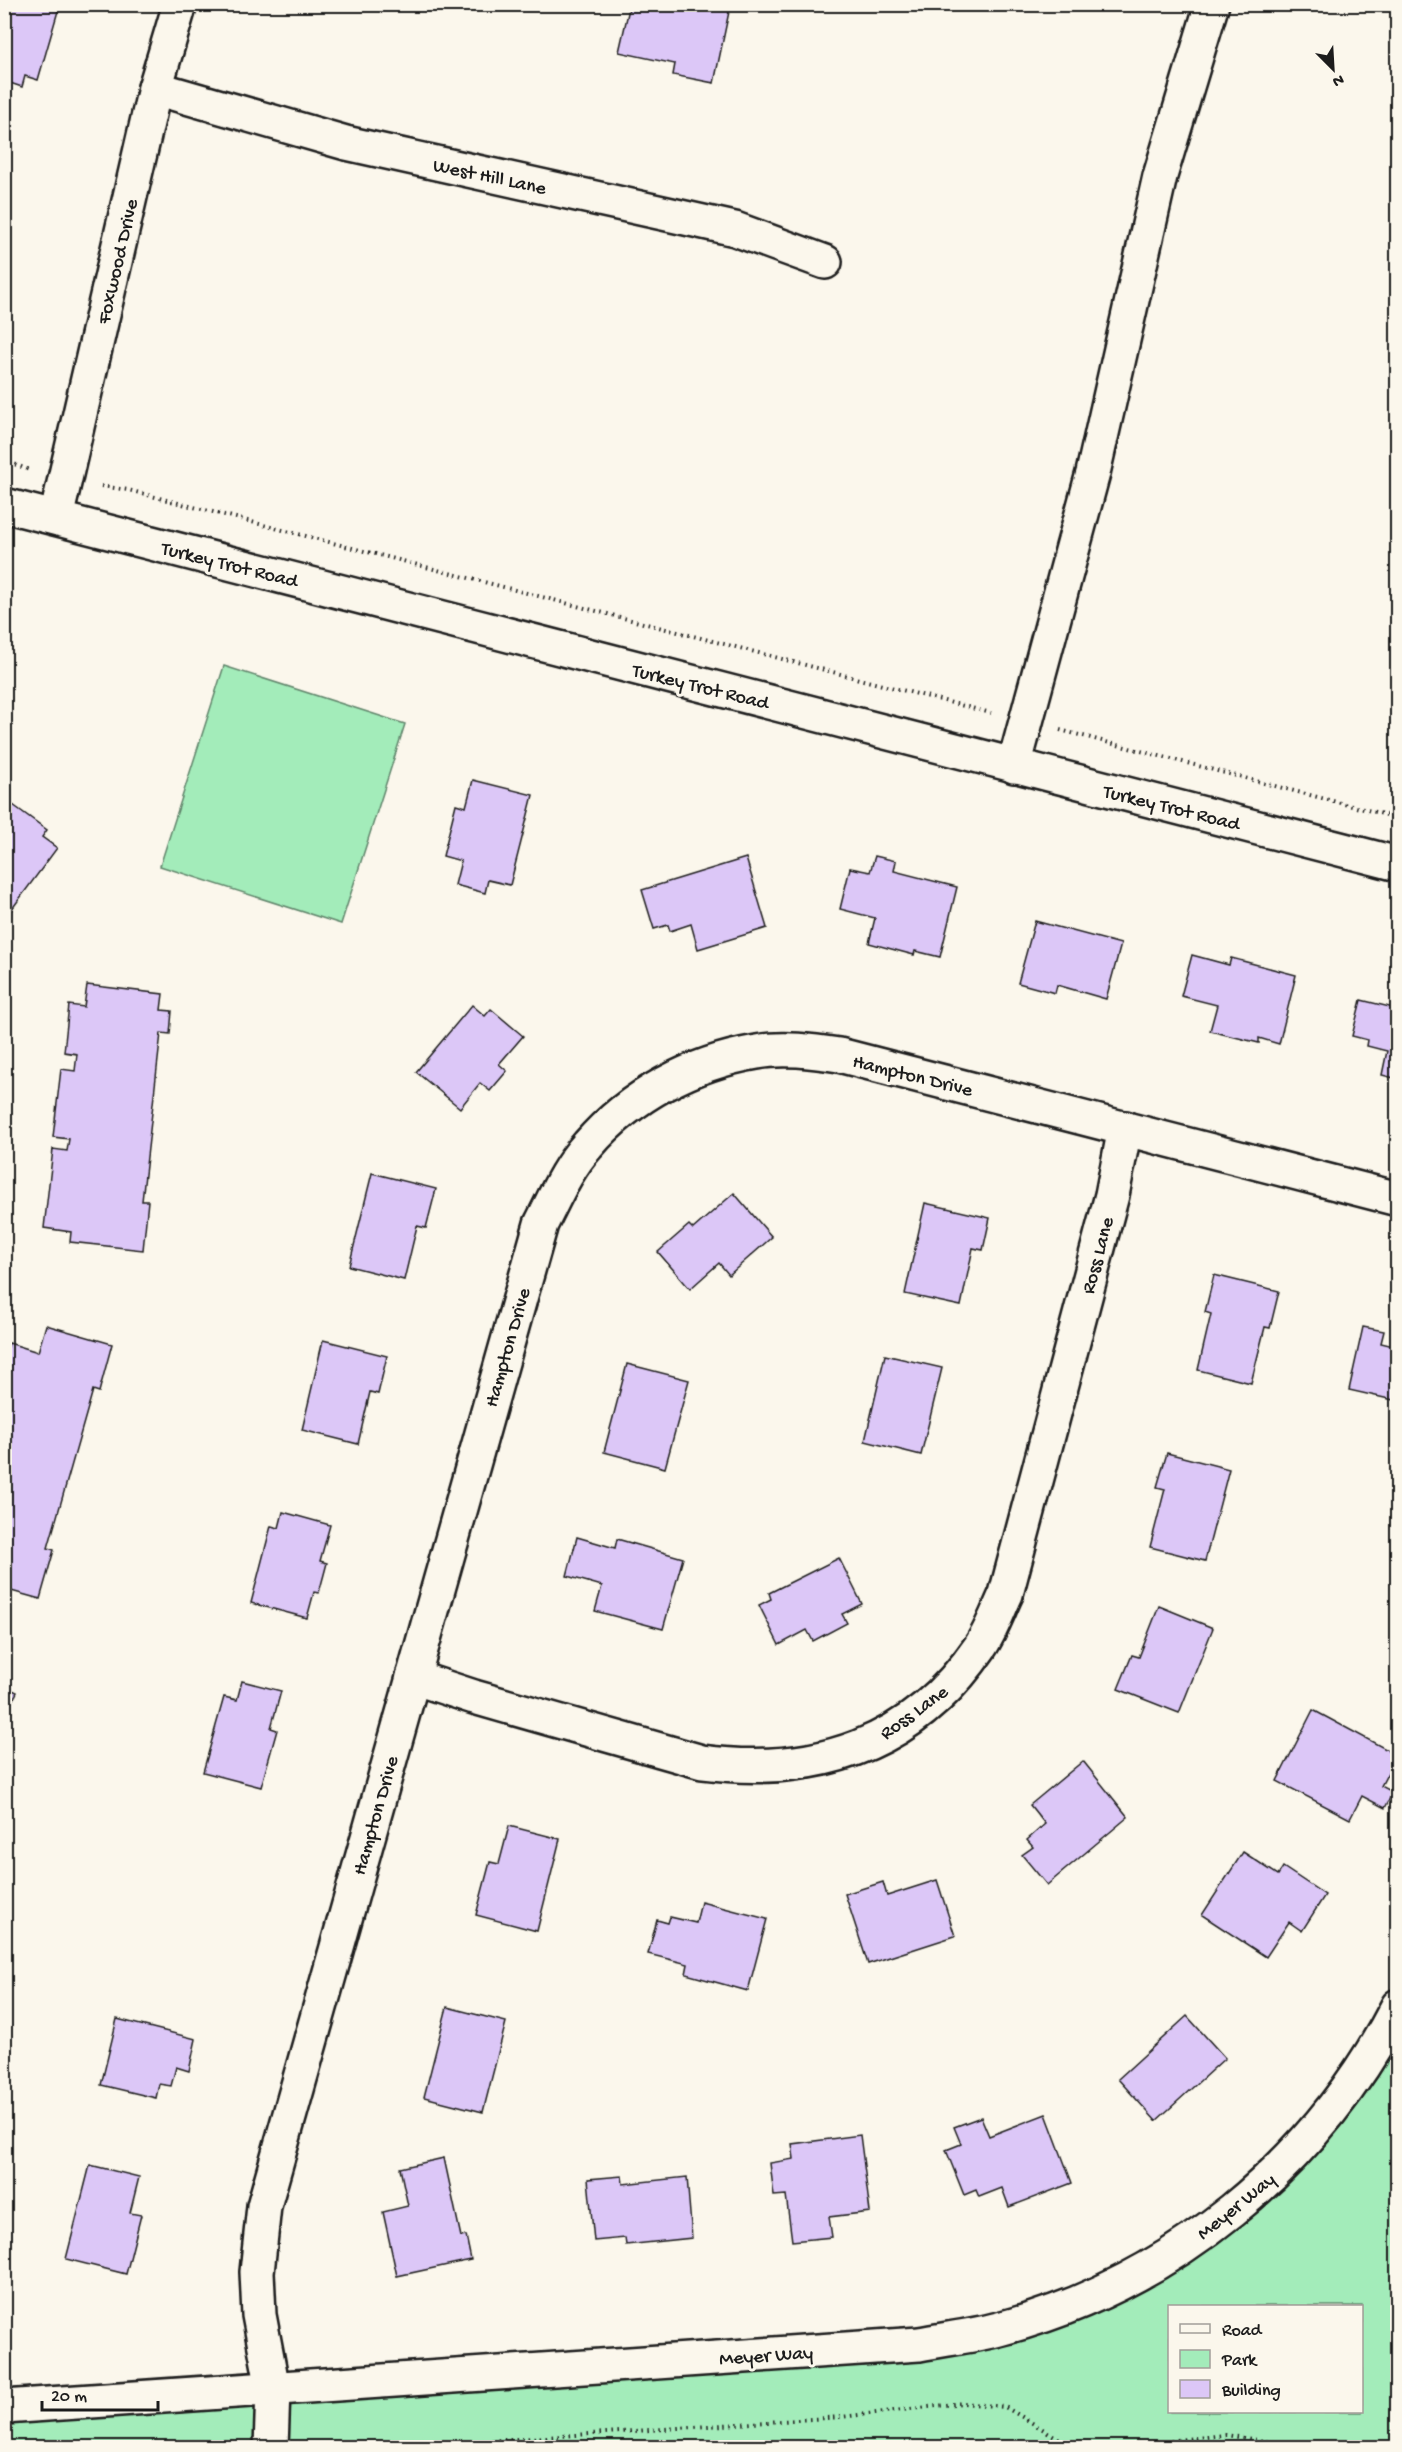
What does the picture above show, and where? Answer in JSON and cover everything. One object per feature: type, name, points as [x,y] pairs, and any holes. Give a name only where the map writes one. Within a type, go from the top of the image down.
[{"type":"street","name":"Foxwood Drive","points":[[56,518],[88,389],[155,88],[180,4]]},
{"type":"street","points":[[1014,766],[1093,473],[1160,176],[1212,4]]},
{"type":"street","name":"West Hill Lane","points":[[155,88],[346,143],[735,229],[825,262]]},
{"type":"street","name":"Turkey Trot Road","points":[[4,505],[1398,864]]},
{"type":"street","name":"Hampton Drive","points":[[271,2448],[273,2389],[259,2315],[257,2271],[264,2206],[542,1224],[566,1175],[587,1145],[626,1107],[676,1077],[708,1063],[759,1051],[812,1051],[839,1055],[1398,1199]]},
{"type":"street","name":"Ross Lane","points":[[412,1677],[702,1762],[740,1767],[798,1764],[835,1756],[888,1734],[933,1701],[959,1675],[982,1645],[1006,1594],[1112,1195],[1125,1128]]},
{"type":"street","name":"Meyer Way","points":[[4,2407],[919,2344],[999,2329],[1069,2306],[1122,2283],[1171,2255],[1246,2201],[1280,2170],[1327,2118],[1346,2093],[1398,2006]]},
{"type":"path","points":[[4,460],[31,471]]},
{"type":"path","points":[[105,487],[140,493],[1398,818]]},
{"type":"path","points":[[384,2448],[840,2417],[963,2403],[1005,2407],[1067,2441],[1075,2448]]},
{"type":"path","points":[[1148,2448],[1176,2440],[1226,2435],[1307,2448]]},
{"type":"path","points":[[1394,2448],[1398,2443]]},
{"type":"green space","points":[[224,666],[405,724],[341,924],[160,866]]},
{"type":"green space","points":[[1397,1996],[1397,2447],[5,2448],[5,2407],[919,2344],[1122,2283],[1280,2170]]},
{"type":"building","points":[[4,4],[60,4],[38,80],[25,76],[22,87],[4,81]]},
{"type":"building","points":[[630,4],[719,4],[730,7],[714,83],[673,75],[675,64],[619,52]]},
{"type":"building","points":[[473,780],[533,795],[510,885],[488,880],[485,893],[455,885],[461,861],[443,856],[456,804],[466,807]]},
{"type":"building","points":[[13,805],[47,830],[42,837],[57,848],[6,917],[4,815]]},
{"type":"building","points":[[875,856],[896,861],[894,871],[957,887],[940,957],[915,951],[914,955],[869,943],[875,918],[840,909],[850,868],[870,872]]},
{"type":"building","points":[[746,858],[767,928],[698,949],[691,924],[670,931],[668,925],[654,929],[642,890]]},
{"type":"building","points":[[1035,921],[1121,944],[1106,999],[1057,985],[1055,993],[1018,983]]},
{"type":"building","points":[[1192,955],[1229,965],[1231,958],[1296,975],[1279,1044],[1259,1038],[1259,1043],[1210,1031],[1217,1005],[1181,996]]},
{"type":"building","points":[[87,985],[163,994],[161,1010],[172,1011],[170,1034],[161,1033],[142,1201],[148,1201],[143,1250],[70,1242],[71,1232],[44,1228],[53,1149],[67,1151],[69,1139],[53,1137],[61,1069],[75,1071],[77,1054],[64,1052],[69,1005],[84,1007]]},
{"type":"building","points":[[1361,1000],[1398,1009],[1398,1079],[1382,1075],[1387,1051],[1367,1046],[1368,1040],[1352,1036]]},
{"type":"building","points":[[472,1005],[485,1016],[491,1009],[523,1036],[499,1064],[507,1071],[490,1091],[480,1083],[460,1108],[416,1072]]},
{"type":"building","points":[[372,1173],[436,1189],[426,1228],[417,1226],[404,1280],[349,1266]]},
{"type":"building","points":[[734,1193],[772,1237],[729,1275],[719,1263],[690,1289],[658,1252],[689,1225],[693,1229]]},
{"type":"building","points":[[925,1203],[990,1218],[983,1250],[973,1248],[961,1306],[905,1294]]},
{"type":"building","points":[[1214,1275],[1279,1291],[1270,1328],[1265,1327],[1251,1383],[1198,1370],[1211,1314],[1205,1312]]},
{"type":"building","points":[[46,1325],[112,1344],[99,1392],[93,1390],[48,1548],[54,1550],[40,1599],[4,1589],[4,1410],[9,1393],[4,1392],[4,1358],[9,1343],[38,1352]]},
{"type":"building","points":[[1363,1327],[1384,1331],[1381,1343],[1398,1347],[1398,1401],[1349,1390]]},
{"type":"building","points":[[323,1340],[387,1356],[378,1394],[370,1392],[358,1444],[302,1430]]},
{"type":"building","points":[[885,1355],[942,1368],[921,1455],[865,1441]]},
{"type":"building","points":[[627,1364],[689,1380],[665,1468],[604,1452]]},
{"type":"building","points":[[1167,1453],[1229,1469],[1205,1561],[1150,1547],[1165,1489],[1157,1487]]},
{"type":"building","points":[[283,1512],[330,1525],[320,1561],[327,1563],[319,1593],[314,1592],[307,1618],[251,1603],[271,1526],[279,1528]]},
{"type":"building","points":[[577,1537],[615,1548],[617,1539],[683,1558],[663,1629],[595,1611],[602,1586],[567,1576]]},
{"type":"building","points":[[839,1558],[862,1604],[842,1614],[847,1623],[813,1641],[807,1630],[779,1645],[759,1605],[771,1599],[769,1593]]},
{"type":"building","points":[[1159,1606],[1213,1628],[1179,1713],[1118,1689],[1132,1655],[1139,1657]]},
{"type":"building","points":[[242,1681],[281,1691],[271,1728],[277,1730],[261,1787],[203,1772],[224,1697],[237,1700]]},
{"type":"building","points":[[4,1686],[17,1692],[4,1718]]},
{"type":"building","points":[[1313,1710],[1397,1755],[1381,1786],[1393,1792],[1385,1808],[1362,1796],[1350,1819],[1277,1781]]},
{"type":"building","points":[[1083,1761],[1128,1817],[1047,1885],[1022,1855],[1033,1847],[1027,1840],[1045,1824],[1030,1805]]},
{"type":"building","points":[[509,1826],[560,1839],[537,1931],[476,1915],[490,1862],[499,1864]]},
{"type":"building","points":[[1243,1852],[1278,1875],[1283,1867],[1325,1895],[1302,1931],[1289,1922],[1266,1957],[1202,1915]]},
{"type":"building","points":[[937,1880],[955,1936],[868,1964],[845,1894],[883,1882],[887,1896]]},
{"type":"building","points":[[701,1902],[767,1919],[748,1991],[686,1974],[688,1964],[648,1954],[657,1920],[668,1923],[670,1917],[696,1923]]},
{"type":"building","points":[[447,2007],[506,2022],[483,2112],[424,2097]]},
{"type":"building","points":[[1187,2016],[1225,2058],[1156,2121],[1118,2079]]},
{"type":"building","points":[[117,2019],[196,2039],[189,2071],[176,2067],[171,2086],[159,2084],[156,2098],[101,2085]]},
{"type":"building","points":[[1046,2114],[1072,2183],[1009,2207],[1002,2188],[979,2197],[976,2190],[964,2195],[946,2150],[961,2144],[954,2127],[981,2117],[989,2136]]},
{"type":"building","points":[[860,2135],[870,2212],[829,2217],[832,2237],[792,2241],[786,2195],[774,2196],[770,2163],[794,2159],[792,2144]]},
{"type":"building","points":[[444,2158],[461,2237],[466,2236],[471,2260],[397,2276],[383,2212],[408,2206],[400,2168]]},
{"type":"building","points":[[90,2165],[139,2177],[130,2213],[141,2215],[126,2274],[66,2259]]},
{"type":"building","points":[[622,2176],[623,2184],[687,2177],[692,2238],[626,2245],[625,2238],[594,2241],[588,2179]]}]
